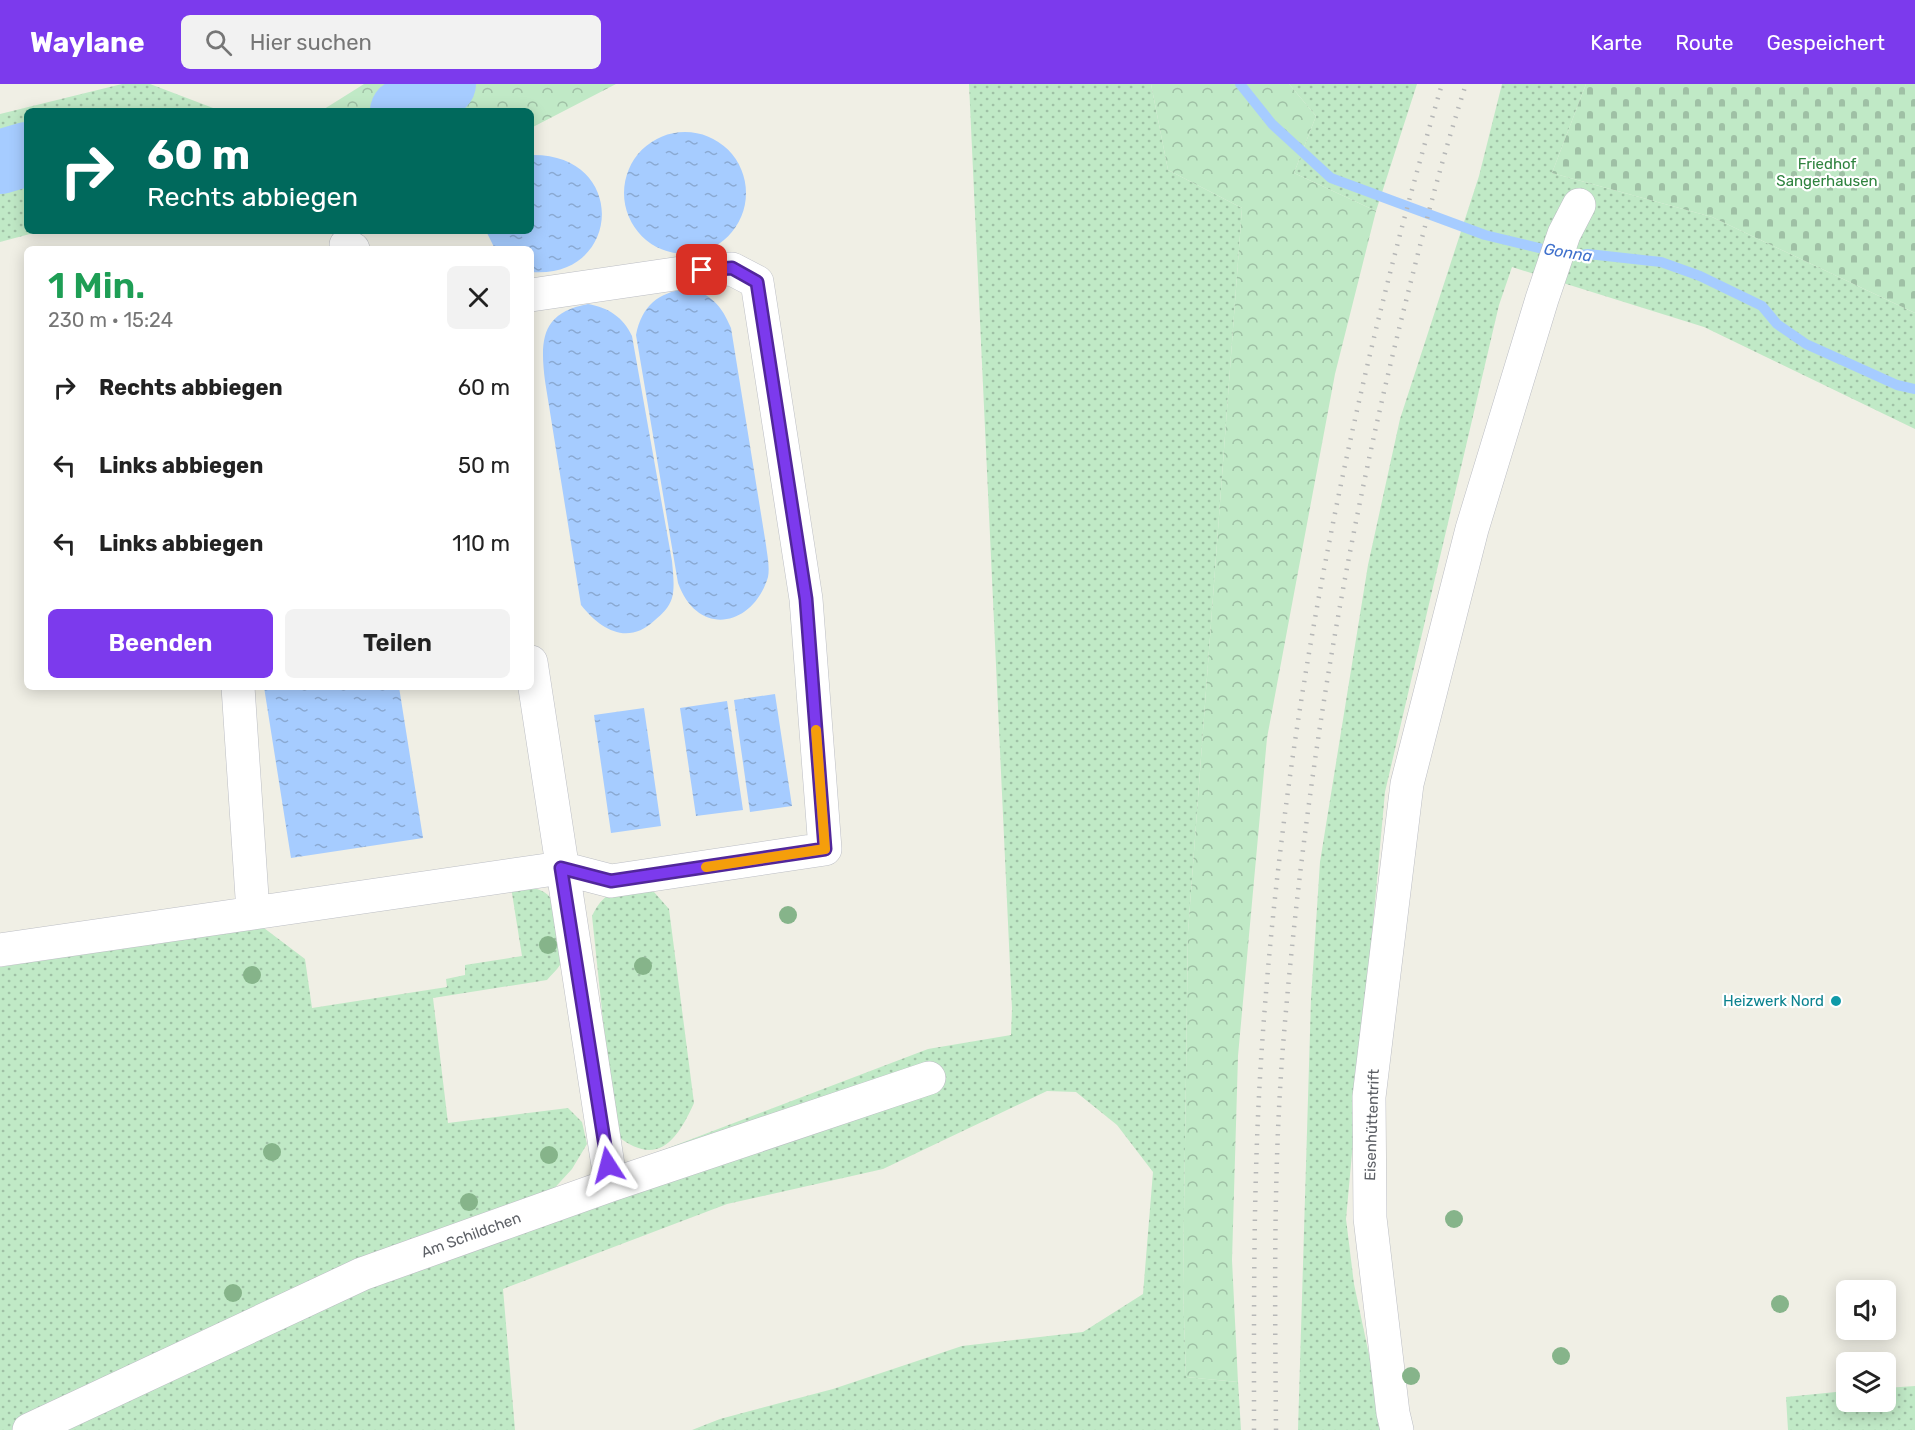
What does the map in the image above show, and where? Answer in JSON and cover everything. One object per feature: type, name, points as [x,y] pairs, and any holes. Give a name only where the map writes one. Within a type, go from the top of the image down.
[{"type":"street","name":"Eisenhüttentrift","points":[[1397,1430],[1392,1413],[1370,1218],[1369,1097],[1407,784],[1472,529],[1542,299],[1564,234],[1579,205]]},
{"type":"street","points":[[0,950],[561,868],[611,881],[825,849],[806,599],[757,282],[732,268],[702,270],[534,295]]},
{"type":"street","points":[[534,683],[611,1185]]},
{"type":"street","points":[[238,690],[253,912]]},
{"type":"street","name":"Am Schildchen","points":[[29,1430],[362,1274],[611,1185],[929,1078]]},
{"type":"green space","points":[[122,84],[150,84],[213,108],[24,108]]},
{"type":"green space","points":[[364,84],[616,84],[534,126],[534,108],[326,108]]},
{"type":"green space","points":[[969,84],[1151,84],[1168,170],[1242,208],[1188,932],[1183,1287],[1186,1377],[1238,1382],[1241,1430],[692,1430],[720,1419],[833,1389],[962,1346],[1083,1332],[1143,1294],[1153,1172],[1117,1125],[1076,1092],[1047,1091],[883,1169],[727,1204],[503,1289],[515,1430],[0,1430],[0,967],[260,925],[305,959],[312,1008],[447,987],[446,979],[465,975],[465,965],[522,956],[511,887],[540,890],[548,895],[555,908],[562,950],[560,965],[547,980],[433,998],[448,1123],[568,1108],[582,1122],[587,1144],[572,1169],[550,1193],[928,1049],[1011,1035],[1012,1009]]},
{"type":"green space","points":[[1151,84],[1289,84],[1316,116],[1294,173],[1376,211],[1335,374],[1267,738],[1238,1056],[1232,1260],[1238,1382],[1186,1377],[1183,1287],[1188,932],[1242,208],[1168,170]]},
{"type":"green space","points":[[1289,84],[1417,84],[1376,211],[1294,173],[1316,116]]},
{"type":"green space","points":[[1502,84],[1586,84],[1552,173],[1712,217],[1915,313],[1915,429],[1704,327],[1512,267],[1499,305],[1385,792],[1346,1219],[1354,1284],[1385,1430],[1298,1430],[1311,999],[1320,862],[1368,565],[1400,419],[1479,176]]},
{"type":"green space","name":"Friedhof Sangerhausen","points":[[1586,84],[1915,84],[1915,313],[1712,217],[1552,173]]},
{"type":"green space","points":[[24,108],[24,234],[30,234],[0,242],[0,114]]},
{"type":"green space","points":[[638,888],[654,892],[669,909],[694,1103],[680,1130],[663,1146],[653,1150],[629,1144],[615,1134],[592,916],[600,902],[610,894]]},
{"type":"green space","points":[[1915,1386],[1915,1430],[1788,1430],[1786,1397],[1836,1392],[1836,1412],[1896,1412],[1896,1387]]},
{"type":"water","points":[[685,132],[709,136],[728,150],[742,169],[746,193],[742,217],[728,236],[709,250],[685,254],[661,250],[642,236],[628,217],[624,193],[628,169],[642,150],[661,136]]},
{"type":"water","points":[[534,155],[563,160],[585,174],[598,193],[602,216],[597,238],[583,257],[561,269],[534,272],[534,246],[494,246],[488,234],[534,234]]},
{"type":"water","points":[[687,289],[703,294],[715,302],[731,328],[769,569],[761,594],[750,607],[738,615],[725,619],[711,618],[698,612],[687,601],[678,583],[636,335],[642,316],[653,302],[668,293]]},
{"type":"water","points":[[588,304],[614,314],[632,336],[672,561],[674,580],[669,605],[645,628],[635,632],[615,632],[606,628],[581,605],[545,381],[543,353],[547,330],[561,314],[572,308]]},
{"type":"water","points":[[264,690],[399,690],[423,838],[291,858]]},
{"type":"water","points":[[775,694],[792,806],[750,812],[734,700]]},
{"type":"water","points":[[727,701],[743,810],[696,816],[680,708]]},
{"type":"water","points":[[644,708],[661,826],[611,833],[594,715]]},
{"type":"waterway","name":"Gonna","points":[[407,108],[444,84]]},
{"type":"waterway","name":"Gonna","points":[[1240,84],[1272,124],[1331,178],[1485,235],[1572,256],[1588,254],[1661,262],[1700,276],[1762,306],[1777,324],[1806,344],[1897,385],[1915,389]]},
{"type":"waterway","name":"Gonna","points":[[0,162],[24,155]]},
{"type":"railway","points":[[1254,1430],[1255,1238],[1259,1094],[1272,924],[1286,802],[1304,681],[1350,440],[1378,321],[1442,84]]},
{"type":"railway","points":[[1276,1430],[1275,1238],[1280,1094],[1291,953],[1314,767],[1344,583],[1382,400],[1426,224],[1466,84]]},
{"type":"slow traffic","points":[[706,867],[825,849],[816,730]]},
{"type":"place","name":"Heizwerk Nord","points":[[1836,1001]]},
{"type":"route","points":[[608,1165],[561,868],[611,881],[825,849],[806,599],[757,282],[732,268],[702,270]]}]
